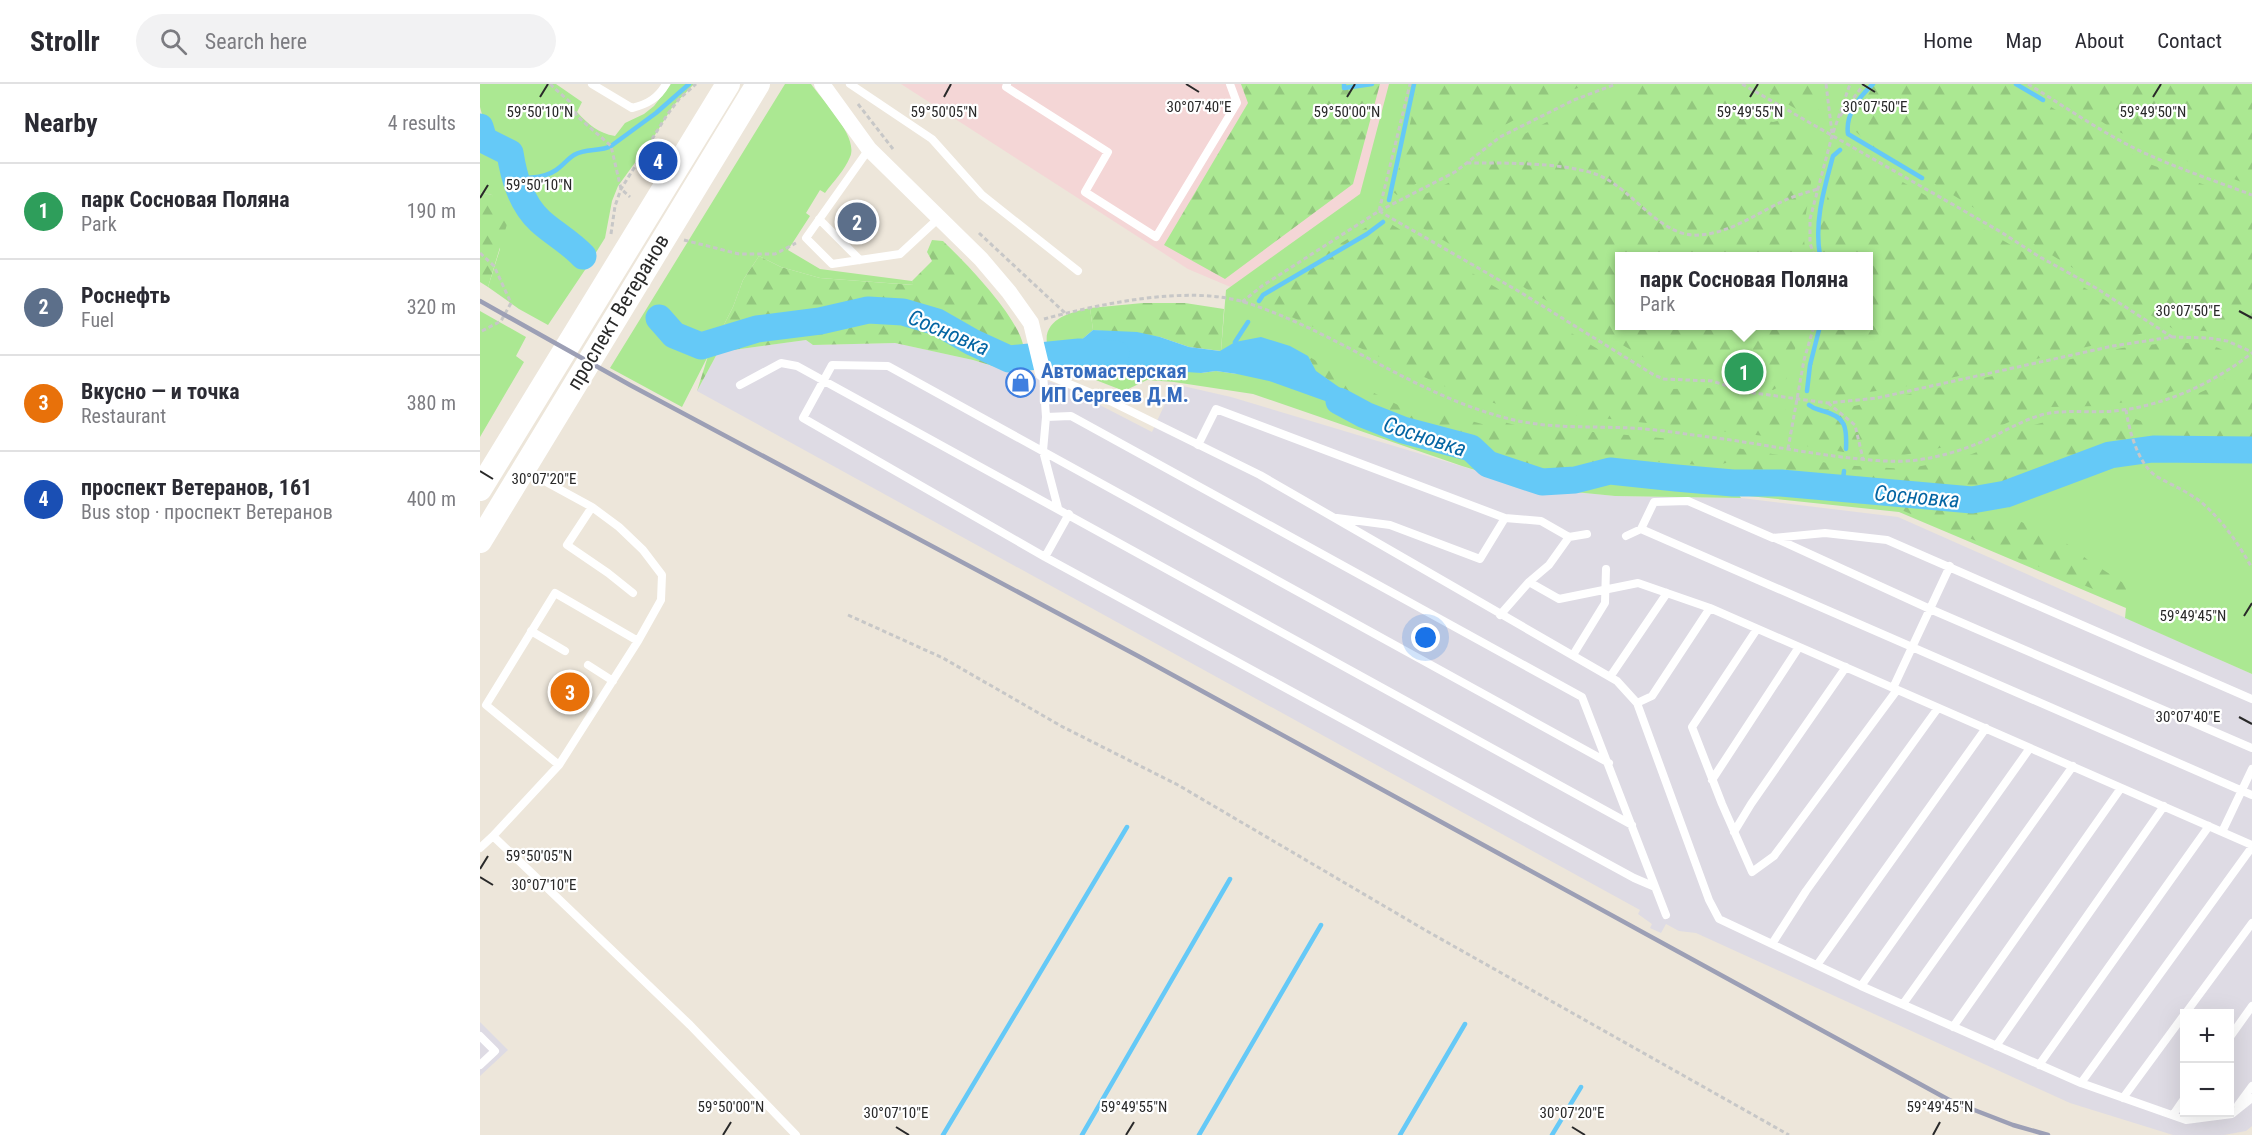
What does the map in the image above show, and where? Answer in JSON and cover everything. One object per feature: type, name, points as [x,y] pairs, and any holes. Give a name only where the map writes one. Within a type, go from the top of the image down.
[{"type":"main road","name":"проспект Ветеранов","points":[[480,489],[728,84]]},
{"type":"main road","name":"проспект Ветеранов","points":[[480,541],[758,84]]},
{"type":"street","points":[[822,84],[869,149],[940,217],[1009,292],[1030,323],[1041,369]]},
{"type":"lane","points":[[592,84],[632,108],[653,100],[666,84]]},
{"type":"lane","points":[[850,84],[932,139],[982,195],[1078,271]]},
{"type":"lane","points":[[1007,84],[1006,87],[1108,152],[1084,192],[1156,237],[1237,103],[1230,84]]},
{"type":"lane","points":[[869,149],[806,238],[832,264],[900,254],[940,217]]},
{"type":"lane","points":[[819,219],[860,260]]},
{"type":"lane","points":[[740,385],[781,363],[797,366],[1632,825]]},
{"type":"lane","points":[[1609,764],[888,366],[832,365],[802,418],[1045,556],[1634,878],[1655,887]]},
{"type":"lane","points":[[1041,369],[1046,417],[1043,451],[1058,508]]},
{"type":"lane","points":[[1041,369],[1260,475],[1617,681],[1637,703],[1709,900],[1719,919],[1861,986],[2080,1083],[2186,1120],[2209,1117]]},
{"type":"lane","points":[[1198,445],[1216,409],[1506,518],[1541,521],[1569,537],[1587,534]]},
{"type":"lane","points":[[1046,417],[1071,416],[1582,697],[1666,915]]},
{"type":"lane","points":[[480,848],[494,836],[559,765],[638,641],[661,600],[662,575],[619,527],[592,507],[523,470]]},
{"type":"lane","points":[[1626,536],[1641,529],[1654,502],[1688,501],[1930,609],[2252,748]]},
{"type":"lane","points":[[592,507],[567,545],[633,593]]},
{"type":"lane","points":[[1045,556],[1069,514]]},
{"type":"lane","points":[[1334,518],[1389,525],[1480,559],[1506,518]]},
{"type":"lane","points":[[1641,529],[2252,795]]},
{"type":"lane","points":[[1773,538],[1825,533],[1887,540],[2252,699]]},
{"type":"lane","points":[[1500,615],[1529,582],[1549,565],[1569,537]]},
{"type":"lane","points":[[1757,628],[1692,727],[1752,872],[1774,856],[1895,689],[1950,566]]},
{"type":"lane","points":[[1572,655],[1605,603],[1606,569]]},
{"type":"lane","points":[[1529,582],[1559,599],[1638,583],[1710,608],[2252,846],[2080,1083]]},
{"type":"lane","points":[[559,765],[486,705],[555,593],[638,641]]},
{"type":"lane","points":[[1610,677],[1667,593]]},
{"type":"lane","points":[[1637,703],[1652,696],[1710,608]]},
{"type":"lane","points":[[531,631],[565,651]]},
{"type":"lane","points":[[1712,780],[1798,647]]},
{"type":"lane","points":[[588,665],[613,681]]},
{"type":"lane","points":[[1734,832],[1846,667]]},
{"type":"lane","points":[[1772,944],[1806,891],[1938,708]]},
{"type":"lane","points":[[1817,965],[1986,728]]},
{"type":"lane","points":[[1861,986],[2030,748]]},
{"type":"lane","points":[[1903,1004],[2073,766]]},
{"type":"lane","points":[[2223,832],[2252,769]]},
{"type":"lane","points":[[1953,1027],[2121,788]]},
{"type":"lane","points":[[1996,1046],[2164,806]]},
{"type":"lane","points":[[2039,1065],[2209,826]]},
{"type":"lane","points":[[494,836],[690,1025],[796,1135]]},
{"type":"lane","points":[[2189,1009],[2252,923]]},
{"type":"lane","points":[[2234,1030],[2252,1006]]},
{"type":"lane","points":[[2123,1098],[2180,1021]]},
{"type":"lane","points":[[480,1036],[495,1051],[480,1065]]},
{"type":"lane","points":[[2234,1111],[2252,1086]]},
{"type":"lane","points":[[2234,1112],[2252,1098]]},
{"type":"lane","points":[[2173,1115],[2180,1105]]},
{"type":"path","points":[[550,84],[570,102],[577,116],[611,146],[621,189],[630,197]]},
{"type":"path","points":[[611,234],[615,206],[621,189],[667,115],[679,99],[696,84]]},
{"type":"path","points":[[1379,210],[1410,84]]},
{"type":"path","points":[[1242,302],[1262,286],[1379,210],[1455,172],[1500,137],[1574,100],[1616,84]]},
{"type":"path","points":[[1742,84],[2096,288],[2172,337]]},
{"type":"path","points":[[1826,84],[1832,136]]},
{"type":"path","points":[[1813,252],[1810,243],[1810,219],[1832,136],[1850,84]]},
{"type":"path","points":[[1837,120],[1864,84]]},
{"type":"path","points":[[2028,84],[2103,131],[2137,149],[2167,163],[2252,195]]},
{"type":"path","points":[[856,101],[897,154]]},
{"type":"path","points":[[1467,163],[1526,163],[1598,175],[1622,188],[1647,212],[1672,229],[1696,236],[1724,231],[1781,202],[1818,189]]},
{"type":"path","points":[[1379,210],[1664,379],[1712,381],[1747,392],[1828,403],[1877,398],[2113,346],[2172,337],[2227,341],[2252,352]]},
{"type":"path","points":[[975,230],[1065,313]]},
{"type":"path","points":[[682,240],[739,254],[775,254],[790,246]]},
{"type":"path","points":[[480,253],[494,266],[511,303],[501,321],[480,332]]},
{"type":"path","points":[[1030,323],[1087,307],[1181,296],[1217,297],[1242,302],[1331,339],[1480,411],[1514,420],[1665,432],[1863,459],[1905,461],[1943,456],[1983,441],[2030,419],[2050,413],[2126,410],[2155,403],[2213,380],[2252,352]]},
{"type":"path","points":[[1788,448],[1804,360],[1813,330]]},
{"type":"path","points":[[1828,403],[1855,424],[1863,459]]},
{"type":"path","points":[[2126,410],[2130,431],[2141,459],[2154,474],[2199,501],[2217,518],[2234,536],[2252,568]]},
{"type":"path","points":[[848,615],[943,658],[1061,726],[1178,785],[1425,930],[1789,1135]]},
{"type":"shaded area","points":[[901,84],[1402,84],[1373,206],[1240,291],[1188,269]]},
{"type":"shaded area","points":[[806,340],[813,345],[895,343],[973,360],[1061,385],[1152,432],[1174,384],[1231,397],[1534,488],[1615,496],[1741,498],[1898,517],[2252,674],[2252,1126],[2246,1131],[2224,1135],[2173,1135],[2070,1103],[1696,933],[1679,931],[1666,924],[1661,933],[1650,928],[1652,924],[1638,914],[1640,910],[697,391],[718,352]]},
{"type":"shaded area","points":[[480,1022],[508,1050],[480,1076]]},
{"type":"green space","points":[[480,84],[556,84],[582,102],[577,112],[586,121],[599,131],[615,136],[625,123],[644,114],[654,106],[671,84],[694,84],[673,106],[618,186],[612,201],[605,238],[595,254],[585,249],[529,202],[518,178],[512,152],[488,137],[480,107]]},
{"type":"green space","points":[[785,84],[811,84],[845,130],[851,149],[848,162],[839,176],[825,193],[820,190],[806,213],[810,216],[788,250],[820,269],[912,281],[914,285],[820,278],[781,267],[759,256],[743,280],[733,307],[682,407],[610,368]]},
{"type":"green space","points":[[1241,84],[1380,84],[1353,184],[1225,279],[1164,245],[1248,103]]},
{"type":"green space","points":[[1389,84],[2252,84],[2252,674],[2125,618],[2126,608],[1899,512],[1739,495],[1741,498],[1615,496],[1534,488],[1462,466],[1253,394],[1147,380],[1124,391],[1057,365],[1049,353],[1047,335],[1049,328],[1060,318],[1090,308],[1093,330],[1080,341],[1201,373],[1216,371],[1237,374],[1221,351],[1226,290],[1360,194]]},
{"type":"green space","points":[[1419,84],[1591,84],[1565,92],[1494,131],[1448,165],[1397,195],[1392,191],[1403,155]]},
{"type":"green space","points":[[1642,84],[1725,84],[1728,98],[1749,118],[1773,122],[1788,118],[1819,133],[1803,232],[1806,252],[1615,252],[1615,330],[1801,330],[1785,383],[1773,390],[1741,383],[1722,374],[1694,370],[1667,371],[1407,219],[1403,213],[1413,200],[1469,173],[1504,145],[1577,106],[1613,98]]},
{"type":"green space","points":[[1752,84],[1819,84],[1819,114],[1816,120]]},
{"type":"green space","points":[[1858,84],[2013,84],[2147,163],[2252,203],[2252,336],[2240,338],[2205,331],[2175,330],[1869,144],[1851,127],[1851,110]]},
{"type":"green space","points":[[2043,84],[2252,84],[2252,186],[2145,145],[2110,127]]},
{"type":"green space","points":[[480,146],[505,157],[516,207],[587,267],[548,325],[519,309],[488,287],[500,249],[492,195],[480,192]]},
{"type":"green space","points":[[1849,155],[1863,159],[2102,298],[2145,326],[2144,333],[1916,385],[1831,395],[1813,391],[1810,386],[1811,369],[1823,330],[1873,330],[1873,252],[1822,252],[1819,229],[1838,159]]},
{"type":"green space","points":[[480,192],[492,195],[508,221],[488,287],[480,282]]},
{"type":"green space","points":[[1381,218],[1654,383],[1671,389],[1710,388],[1742,398],[1775,401],[1786,409],[1784,429],[1774,437],[1510,408],[1455,391],[1274,309],[1264,300],[1268,290]]},
{"type":"green space","points":[[932,240],[943,241],[953,250],[991,292],[1014,323],[1024,350],[1020,374],[973,360],[895,343],[813,345],[806,340],[718,352],[697,391],[708,356],[733,307],[743,280],[759,256],[781,267],[820,278],[913,285],[912,281],[932,261],[927,252]]},
{"type":"green space","points":[[1143,303],[1185,303],[1224,309],[1221,351],[1189,347],[1160,337],[1093,330],[1090,308]]},
{"type":"green space","points":[[480,311],[526,337],[516,356],[524,362],[480,437]]},
{"type":"green space","points":[[2174,342],[2209,345],[2222,349],[2227,353],[2224,365],[2201,380],[2152,398],[2099,406],[2049,407],[1955,445],[1899,456],[1862,455],[1806,446],[1800,439],[1801,414],[1810,410],[1845,408],[2122,348]]},
{"type":"green space","points":[[1308,356],[1352,382],[1420,416],[1439,412],[1482,424],[1500,421],[1515,425],[1694,441],[1840,465],[1906,469],[1962,458],[2002,442],[2030,426],[2056,419],[2133,418],[2146,423],[2152,432],[2121,447],[2001,489],[1967,493],[1974,508],[2017,520],[2062,540],[2125,584],[2128,598],[2110,596],[1894,507],[1731,489],[1729,475],[1744,459],[1712,466],[1611,458],[1556,472],[1370,417],[1356,399],[1316,371]]},
{"type":"green space","points":[[2246,366],[2252,367],[2252,437],[2231,435],[2207,439],[2179,439],[2158,423],[2157,413],[2216,385]]},
{"type":"water","points":[[1093,330],[1137,332],[1189,347],[1220,351],[1235,342],[1261,337],[1290,346],[1308,356],[1316,371],[1356,399],[1370,417],[1269,381],[1237,374],[1216,371],[1201,373],[1144,369],[1091,361],[1079,352],[1080,341]]},
{"type":"waterway","points":[[515,178],[545,175],[555,171],[572,156],[611,146],[656,113],[689,84]]},
{"type":"waterway","points":[[1344,84],[1344,88],[1372,84]]},
{"type":"waterway","points":[[1389,200],[1414,84]]},
{"type":"waterway","points":[[1873,84],[1858,100],[1851,113],[1848,134],[1922,178]]},
{"type":"waterway","points":[[2016,84],[2043,100]]},
{"type":"waterway","name":"Сосновка","points":[[480,127],[484,140],[510,153],[519,190],[533,214],[583,256]]},
{"type":"waterway","points":[[1819,252],[1819,218],[1826,181],[1833,156],[1840,150]]},
{"type":"waterway","points":[[1259,301],[1263,295],[1367,234],[1383,222]]},
{"type":"waterway","name":"Сосновка","points":[[659,318],[674,335],[701,346],[757,329],[820,321],[868,310],[903,312],[937,322],[1009,359],[1079,352],[1116,354]]},
{"type":"waterway","points":[[1235,342],[1248,322]]},
{"type":"waterway","points":[[1807,391],[1810,365],[1819,330]]},
{"type":"waterway","name":"Сосновка","points":[[1339,401],[1365,415],[1403,430],[1471,448],[1488,464],[1542,482],[1575,480],[1610,471],[1733,483],[1781,483],[1972,500],[2006,494],[2110,455],[2153,449],[2252,450]]},
{"type":"waterway","points":[[1809,405],[1831,413],[1841,420],[1845,429],[1846,449]]},
{"type":"waterway","points":[[1842,489],[1844,471]]},
{"type":"waterway","points":[[943,1135],[1127,827]]},
{"type":"waterway","points":[[1082,1135],[1230,879]]},
{"type":"waterway","points":[[1199,1135],[1321,925]]},
{"type":"waterway","points":[[1400,1135],[1465,1024]]},
{"type":"waterway","points":[[1552,1135],[1581,1087]]},
{"type":"railway","points":[[480,301],[630,385],[1138,656],[1951,1101],[2013,1125],[2048,1135]]},
{"type":"place","name":"проспект Ветеранов, 161","points":[[658,161]]},
{"type":"place","name":"Роснефть","points":[[857,222]]},
{"type":"place","name":"парк Сосновая Поляна","points":[[1744,372]]},
{"type":"place","name":"Автомастерская ИП Сергеев Д.М.","points":[[1020,383]]},
{"type":"place","name":"Вкусно — и точка","points":[[570,692]]}]
